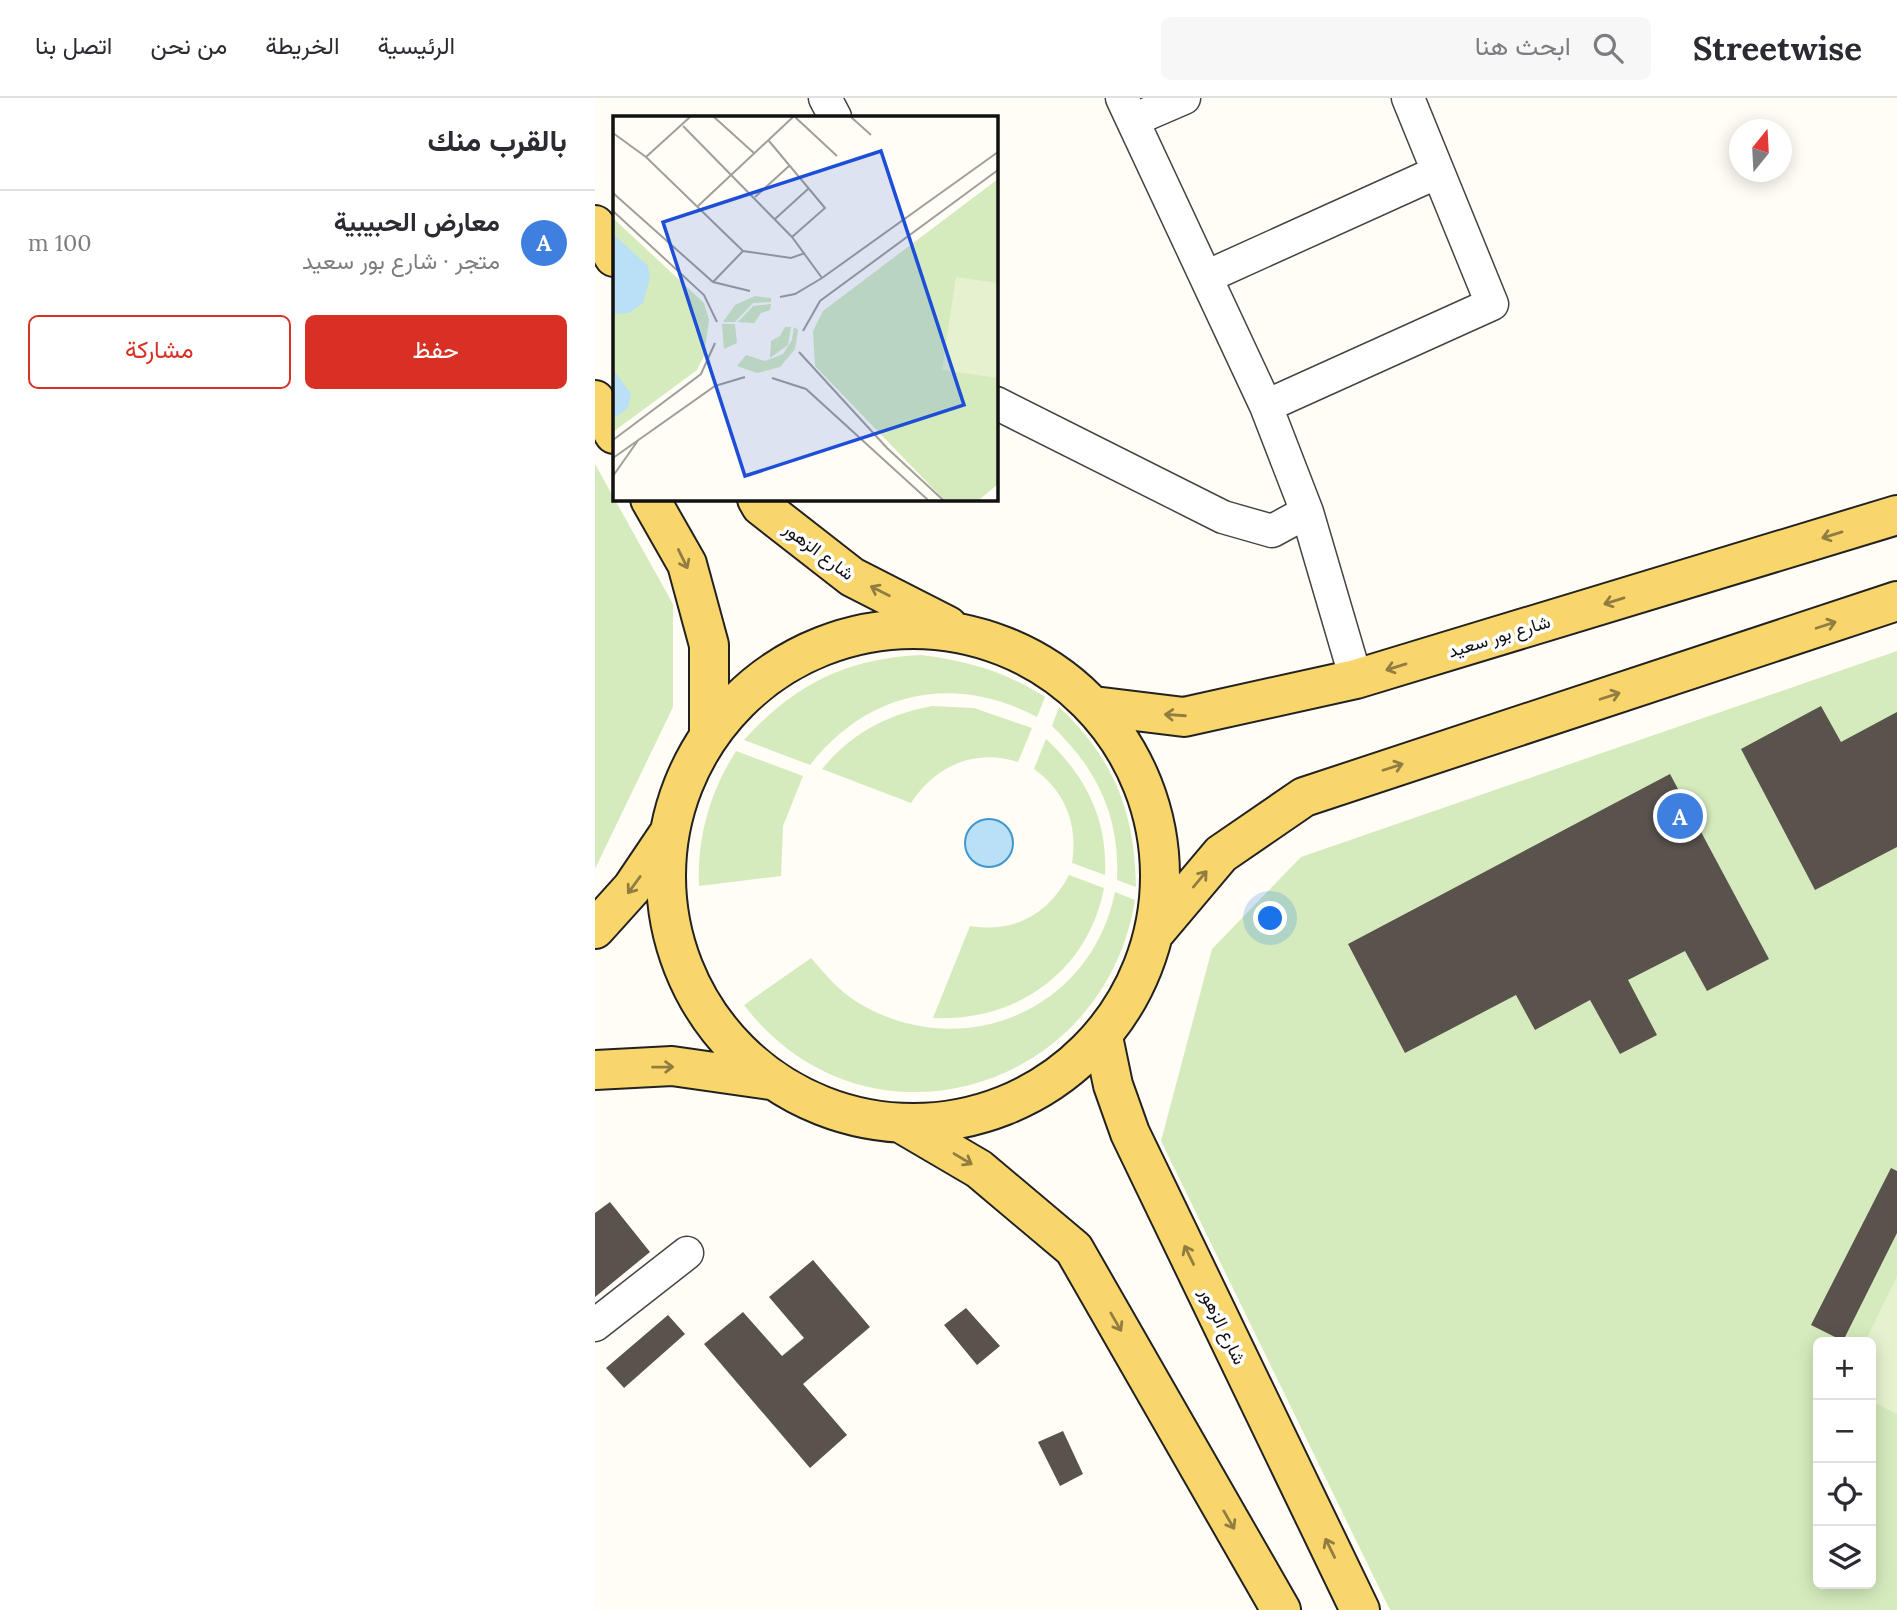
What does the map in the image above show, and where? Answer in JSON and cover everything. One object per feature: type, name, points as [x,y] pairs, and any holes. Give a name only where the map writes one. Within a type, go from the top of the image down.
[{"type":"main road","points":[[595,225],[613,255]]},
{"type":"main road","points":[[595,400],[613,432]]},
{"type":"main road","points":[[651,500],[687,564],[709,645],[709,732]]},
{"type":"main road","name":"شارع الزهور","points":[[764,501],[852,577],[962,633]]},
{"type":"main road","name":"شارع بور سعيد","points":[[1094,706],[1184,717],[1356,679],[1897,515]]},
{"type":"main road","points":[[1156,931],[1221,854],[1304,797],[1897,601]]},
{"type":"main road","points":[[891,629],[962,633],[1034,659],[1094,706],[1140,773],[1161,850],[1156,931],[1136,987],[1104,1037],[1047,1086],[979,1116],[904,1125],[834,1112],[770,1080],[719,1032],[683,973],[665,905],[667,835],[682,781],[709,732],[758,680],[821,645],[891,629]]},
{"type":"main road","points":[[595,929],[632,888],[667,835]]},
{"type":"main road","name":"شارع الزهور","points":[[1104,1037],[1113,1085],[1131,1133],[1360,1610]]},
{"type":"main road","points":[[595,1070],[672,1066],[770,1080]]},
{"type":"main road","points":[[904,1125],[979,1169],[1074,1249],[1281,1610]]},
{"type":"street","points":[[825,98],[834,116]]},
{"type":"street","points":[[1184,98],[1128,109],[1266,406],[1307,512],[1356,679]]},
{"type":"street","points":[[1266,406],[1492,304],[1408,98]]},
{"type":"street","points":[[1206,276],[1438,172]]},
{"type":"street","points":[[997,404],[1223,517],[1272,531],[1307,512]]},
{"type":"street","points":[[595,1325],[687,1254]]},
{"type":"green space","points":[[595,464],[673,604],[673,707],[595,869]]},
{"type":"green space","points":[[1897,651],[1897,1610],[1390,1610],[1161,1141],[1212,949],[1301,857]]},
{"type":"green space","points":[[921,655],[985,668],[1030,688],[1045,697],[1037,717],[1006,703],[944,693],[914,697],[885,706],[858,720],[833,740],[810,765],[744,740],[782,704],[823,678],[868,662]]},
{"type":"green space","points":[[932,706],[974,708],[1032,728],[1018,762],[987,757],[957,763],[932,779],[911,803],[822,769],[845,745],[871,727]]},
{"type":"green space","points":[[1059,707],[1094,747],[1118,788],[1131,835],[1136,887],[1117,880],[1117,857],[1110,814],[1103,795],[1082,759],[1052,726]]},
{"type":"green space","points":[[1046,739],[1073,768],[1092,800],[1103,836],[1105,875],[1072,863],[1073,836],[1067,810],[1054,788],[1034,769]]},
{"type":"green space","points":[[736,751],[803,776],[783,826],[781,876],[699,886],[700,850],[707,816],[719,782]]},
{"type":"green space","points":[[1069,875],[1104,888],[1095,918],[1082,944],[1065,967],[1044,986],[1019,1001],[964,1017],[933,1018],[970,926],[1001,927],[1028,918],[1051,901]]},
{"type":"green space","points":[[1115,892],[1135,900],[1114,966],[1078,1020],[1030,1060],[973,1084],[913,1092],[852,1082],[794,1054],[744,1005],[811,958],[850,998],[897,1020],[937,1028],[978,1027],[1016,1016],[1050,996],[1079,969],[1101,934]]},
{"type":"green space","points":[[1897,1276],[1897,1414],[1876,1404],[1876,1337],[1867,1337]]},
{"type":"water","points":[[989,819],[1006,826],[1013,843],[1006,860],[989,867],[972,860],[965,843],[972,826]]},
{"type":"building","points":[[1821,706],[1841,742],[1897,712],[1897,847],[1815,890],[1741,749]]},
{"type":"building","points":[[1670,774],[1769,959],[1707,991],[1685,951],[1628,980],[1657,1035],[1620,1054],[1590,1000],[1535,1030],[1516,995],[1405,1053],[1348,944]]},
{"type":"building","points":[[1891,1168],[1897,1171],[1897,1233],[1845,1337],[1835,1337],[1811,1325]]},
{"type":"building","points":[[610,1202],[650,1252],[595,1297],[595,1213]]},
{"type":"building","points":[[813,1260],[870,1327],[803,1384],[847,1435],[810,1468],[704,1344],[743,1312],[782,1356],[804,1338],[769,1297]]},
{"type":"building","points":[[966,1308],[1000,1346],[977,1365],[944,1325]]},
{"type":"building","points":[[668,1315],[685,1334],[624,1388],[606,1368]]},
{"type":"building","points":[[1063,1431],[1083,1474],[1060,1486],[1038,1442]]},
{"type":"place","name":"معارض الحبيبية","points":[[1680,816]]}]
